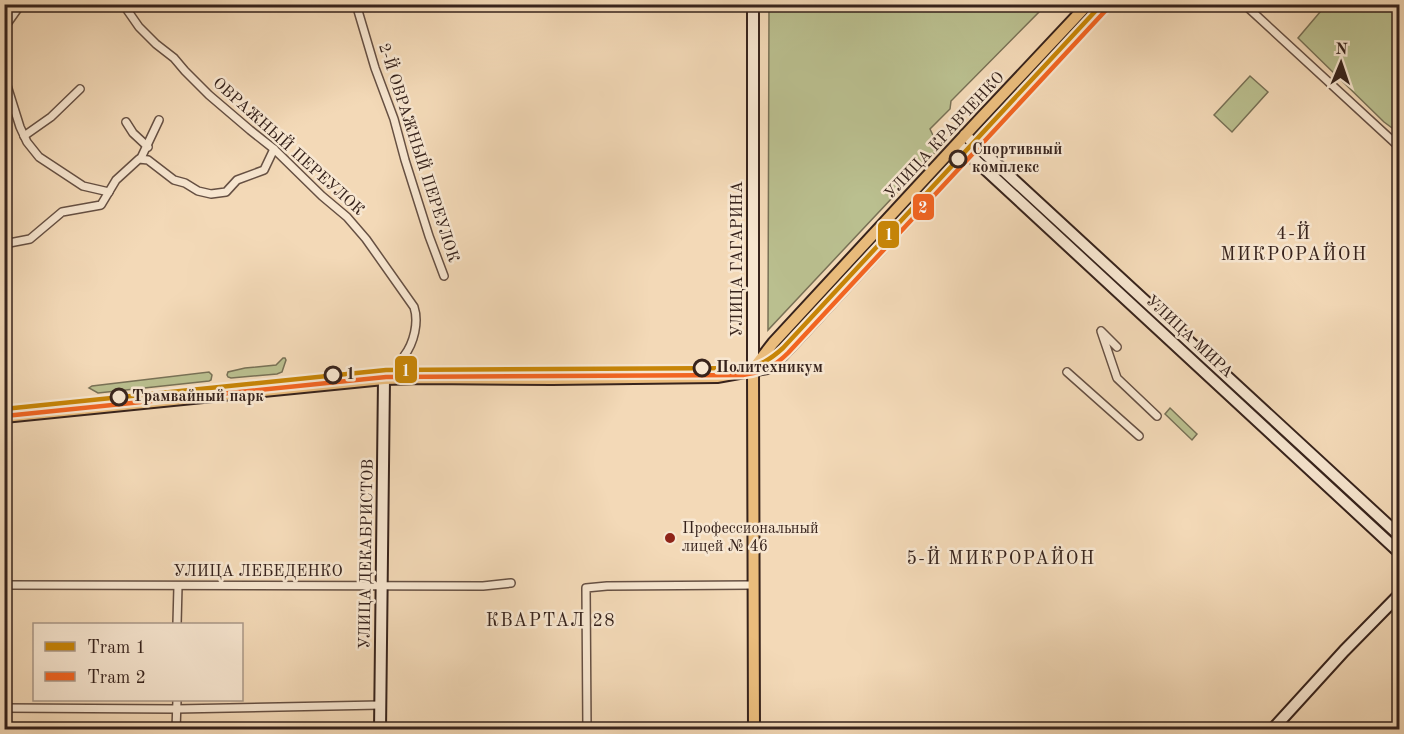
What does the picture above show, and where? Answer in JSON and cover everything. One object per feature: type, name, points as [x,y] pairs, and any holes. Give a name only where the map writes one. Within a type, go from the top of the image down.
[{"type":"main road","name":"УЛИЦА ГАГАРИНА","points":[[753,4],[754,729]]},
{"type":"main road","name":"УЛИЦА КРАВЧЕНКО","points":[[753,369],[825,287],[1088,4]]},
{"type":"main road","name":"УЛИЦА КРАВЧЕНКО","points":[[4,417],[384,379],[717,377],[767,368],[836,298],[1106,5]]},
{"type":"main road","name":"УЛИЦА МИРА","points":[[962,140],[1304,457],[1400,553]]},
{"type":"main road","name":"УЛИЦА ДЕКАБРИСТОВ","points":[[380,729],[384,379]]},
{"type":"main road","name":"УЛИЦА МИРА","points":[[1304,457],[1400,536]]},
{"type":"main road","points":[[1272,729],[1400,594]]},
{"type":"street","points":[[4,28],[21,4]]},
{"type":"street","name":"ОВРАЖНЫЙ ПЕРЕУЛОК","points":[[123,4],[139,27],[156,44],[174,58],[184,71],[217,102],[274,149],[366,239],[414,307],[416,317],[411,344],[404,356]]},
{"type":"street","name":"2-Й ОВРАЖНЫЙ ПЕРЕУЛОК","points":[[356,4],[444,276]]},
{"type":"street","points":[[1244,4],[1396,144],[1400,145]]},
{"type":"street","points":[[1023,74],[1034,83]]},
{"type":"street","points":[[4,76],[20,127],[27,142],[39,157],[83,186],[109,192]]},
{"type":"street","points":[[24,136],[51,117],[80,89]]},
{"type":"street","points":[[4,244],[30,239],[62,212],[101,205],[119,176],[141,158],[159,120]]},
{"type":"street","points":[[979,120],[990,129]]},
{"type":"street","points":[[126,122],[133,133],[148,147]]},
{"type":"street","points":[[141,158],[148,160],[174,180],[205,193],[217,194],[226,192],[237,180],[264,170],[274,149]]},
{"type":"street","points":[[939,164],[950,174]]},
{"type":"street","points":[[904,202],[916,211]]},
{"type":"street","points":[[825,287],[836,298]]},
{"type":"street","points":[[1117,347],[1101,331],[1117,378],[1157,416]]},
{"type":"street","points":[[768,350],[777,360]]},
{"type":"street","points":[[1067,372],[1139,436]]},
{"type":"street","name":"УЛИЦА ЛЕБЕДЕНКО","points":[[4,585],[483,586],[511,583]]},
{"type":"street","points":[[587,729],[586,588],[753,585]]},
{"type":"street","points":[[177,623],[178,586]]},
{"type":"street","points":[[176,729],[177,701]]},
{"type":"street","points":[[4,708],[176,709],[380,705]]},
{"type":"green space","points":[[1037,4],[1040,11],[951,101],[950,109],[930,129],[939,148],[768,330],[769,5]]},
{"type":"green space","points":[[1326,5],[1399,5],[1399,133],[1384,122],[1298,38]]},
{"type":"green space","points":[[1250,76],[1268,92],[1232,132],[1214,115]]},
{"type":"green space","points":[[283,358],[286,360],[282,372],[277,374],[231,378],[227,375],[228,372],[245,368],[276,365]]},
{"type":"green space","points":[[209,372],[212,375],[209,381],[98,393],[89,388],[92,386]]},
{"type":"green space","points":[[1170,408],[1197,434],[1192,440],[1165,414]]},
{"type":"tram line","name":"1","points":[[4,409],[386,370],[743,368],[760,364],[783,348],[1102,4]]},
{"type":"tram line","name":"2","points":[[5,416],[386,377],[743,375],[762,371],[788,353],[1107,9]]},
{"type":"place","name":"Спортивный комплекс","points":[[958,159]]},
{"type":"place","name":"Политехникум","points":[[702,368]]},
{"type":"place","name":"1","points":[[333,375]]},
{"type":"place","name":"Трамвайный парк","points":[[119,397]]},
{"type":"place","name":"Профессиональный лицей № 46","points":[[670,538]]},
{"type":"district","name":"4-Й МИКРОРАЙОН","points":[[1294,244]]},
{"type":"district","name":"5-Й МИКРОРАЙОН","points":[[1001,559]]},
{"type":"district","name":"КВАРТАЛ 28","points":[[551,621]]}]
